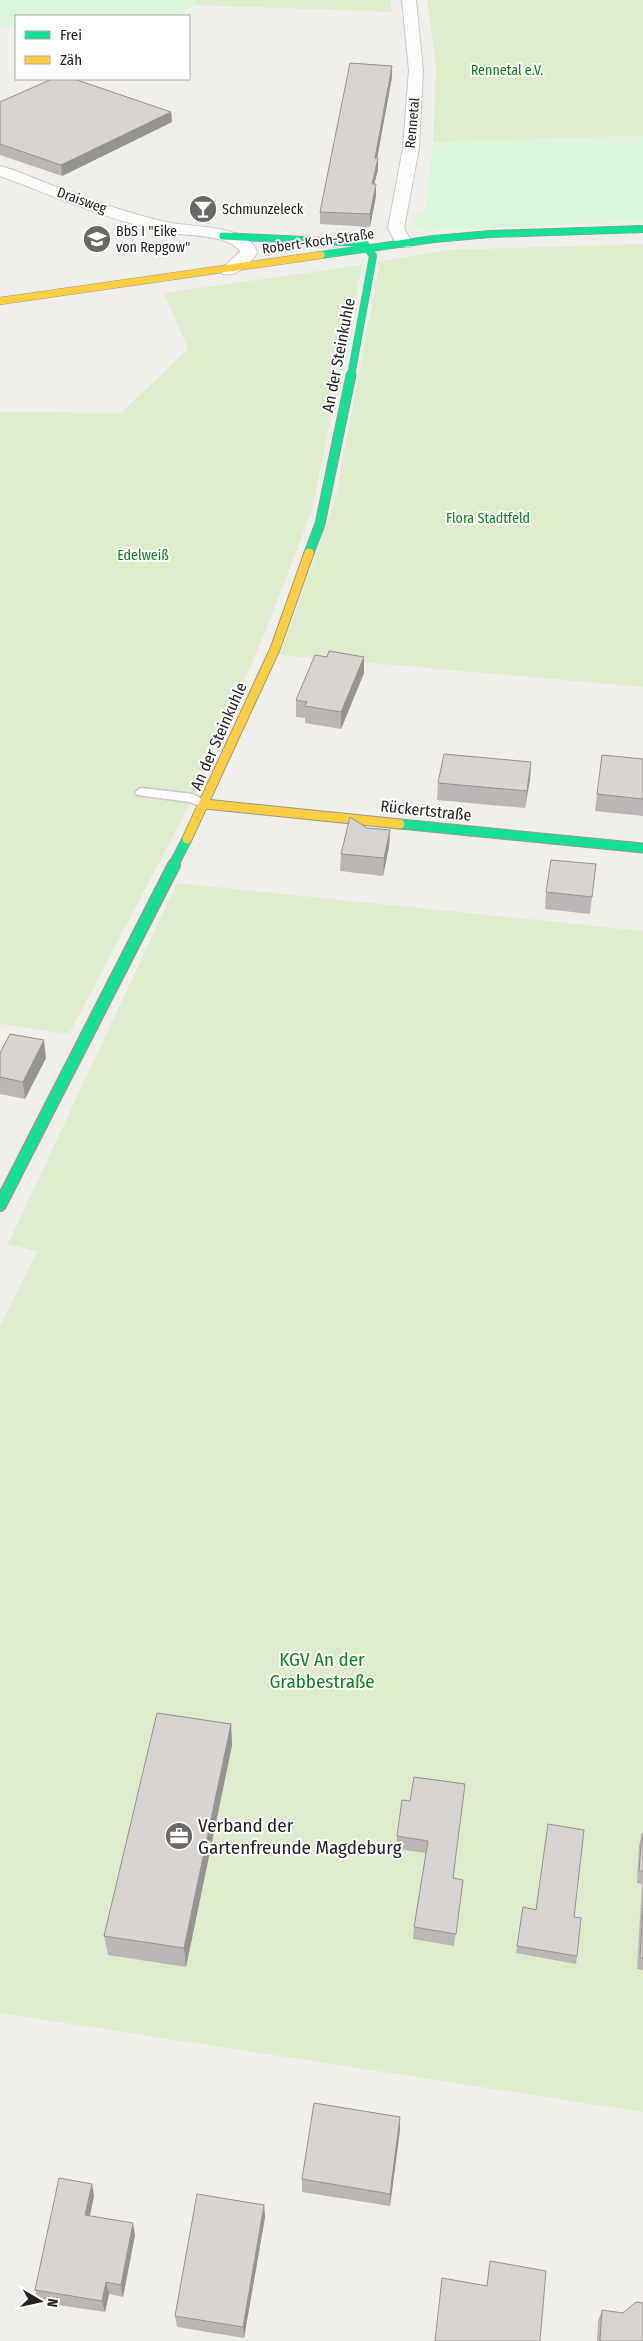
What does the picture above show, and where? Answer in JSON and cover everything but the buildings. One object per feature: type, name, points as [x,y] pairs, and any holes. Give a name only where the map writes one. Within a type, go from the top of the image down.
[{"type":"street","name":"Rennetal","points":[[404,243],[396,228],[411,148],[416,70],[409,0]]},
{"type":"street","name":"Draisweg","points":[[0,171],[138,220],[184,231],[224,236],[364,243],[368,249]]},
{"type":"street","name":"Robert-Koch-Straße","points":[[0,302],[404,243],[490,234],[643,229]]},
{"type":"street","name":"Draisweg","points":[[224,236],[239,241],[249,251],[247,257],[229,270]]},
{"type":"street","name":"An der Steinkuhle","points":[[0,1205],[7,1179],[29,1150],[205,804],[275,649],[320,524],[364,313],[373,256],[368,249]]},
{"type":"street","name":"Rückertstraße","points":[[205,804],[643,848]]},
{"type":"lane","points":[[141,792],[193,798],[205,804]]},
{"type":"green space","points":[[0,0],[195,0],[196,5],[178,15],[15,15],[15,30],[0,25]]},
{"type":"green space","points":[[195,0],[390,0],[392,12],[196,5]]},
{"type":"green space","name":"Rennetal e.V.","points":[[427,0],[643,0],[643,136],[433,142],[436,65]]},
{"type":"green space","points":[[643,136],[643,221],[429,231],[419,230],[413,225],[413,214],[425,214],[433,142]]},
{"type":"green space","points":[[259,244],[314,248],[261,257],[263,251]]},
{"type":"green space","name":"Flora Stadtfeld","points":[[643,244],[643,687],[280,655],[335,501],[380,262],[446,250]]},
{"type":"green space","name":"Edelweiß","points":[[362,265],[312,510],[267,628],[193,798],[69,1034],[0,1024],[0,412],[121,413],[188,349],[164,293]]},
{"type":"green space","name":"KGV An der Grabbestraße","points":[[177,883],[643,931],[643,2112],[0,2013],[0,1326],[37,1252],[8,1244]]},
{"type":"traffic: fast","points":[[321,255],[434,239],[490,234],[643,229]]},
{"type":"traffic: fast","points":[[223,236],[364,243],[373,256],[364,313],[320,524],[309,553]]},
{"type":"traffic: fast","points":[[400,824],[643,848]]},
{"type":"traffic: fast","points":[[0,1205],[187,839]]},
{"type":"traffic: slow","points":[[0,301],[321,255]]},
{"type":"traffic: slow","points":[[187,839],[275,649],[309,553]]},
{"type":"traffic: slow","points":[[205,804],[400,824]]},
{"type":"place","name":"Schmunzeleck","points":[[203,209]]},
{"type":"place","name":"BbS I \"Eike von Repgow\"","points":[[97,239]]},
{"type":"place","name":"Verband der Gartenfreunde Magdeburg","points":[[179,1836]]}]
